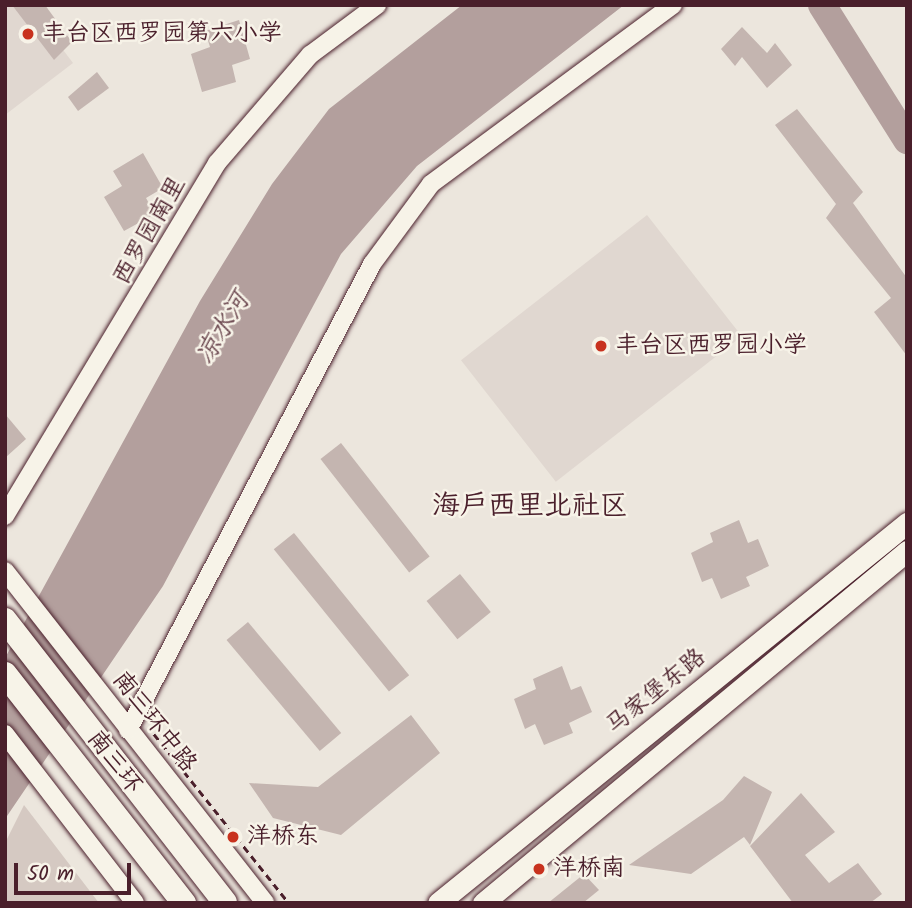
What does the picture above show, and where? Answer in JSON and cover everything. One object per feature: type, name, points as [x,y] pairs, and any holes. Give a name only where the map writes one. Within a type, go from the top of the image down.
[{"type":"highway","name":"南三环","points":[[5,620],[107,755],[222,899]]},
{"type":"highway","name":"南三环","points":[[5,674],[184,903]]},
{"type":"main road","name":"马家堡东路","points":[[438,903],[907,523]]},
{"type":"main road","name":"马家堡东路","points":[[483,903],[907,551]]},
{"type":"street","name":"西罗园南里","points":[[5,516],[218,163],[310,55],[377,5]]},
{"type":"street","points":[[128,730],[372,264],[432,184],[673,5]]},
{"type":"street","name":"南三环中路","points":[[8,575],[262,902]]},
{"type":"street","points":[[5,734],[135,903]]},
{"type":"path","points":[[128,730],[160,735],[289,903]]},
{"type":"shaded area","name":"丰台区西罗园第六小学","points":[[5,5],[29,5],[73,63],[5,115]]},
{"type":"shaded area","name":"丰台区西罗园小学","points":[[647,215],[742,336],[556,482],[461,360]]},
{"type":"shaded area","points":[[24,805],[99,903],[5,903],[5,843]]},
{"type":"water","name":"凉水河","points":[[462,5],[624,5],[417,166],[341,254],[163,586],[5,819],[5,658],[200,301],[272,184],[329,109]]},
{"type":"building","points":[[12,5],[45,5],[72,42],[54,60]]},
{"type":"building","points":[[239,20],[250,59],[232,65],[236,82],[202,92],[191,54],[210,47],[205,31]]},
{"type":"building","points":[[742,27],[767,53],[775,43],[792,65],[767,88],[742,57],[735,66],[721,49]]},
{"type":"building","points":[[97,72],[109,88],[78,111],[68,97]]},
{"type":"building","points":[[797,109],[863,192],[853,203],[907,278],[907,356],[874,312],[891,298],[826,218],[836,204],[775,125]]},
{"type":"building","points":[[143,153],[163,188],[146,198],[155,214],[124,231],[104,197],[122,186],[113,171]]},
{"type":"building","points":[[5,414],[26,439],[5,458]]},
{"type":"building","points":[[341,443],[430,556],[409,572],[321,459]]},
{"type":"building","points":[[739,520],[748,543],[758,539],[769,566],[746,577],[750,586],[721,599],[712,578],[702,582],[691,553],[713,542],[710,533]]},
{"type":"building","points":[[294,533],[409,675],[389,692],[274,549]]},
{"type":"building","points":[[460,574],[491,612],[457,639],[427,601]]},
{"type":"building","points":[[248,622],[341,733],[320,751],[227,640]]},
{"type":"building","points":[[562,666],[571,690],[581,686],[592,712],[569,723],[573,733],[544,745],[535,724],[525,729],[514,699],[536,689],[533,679]]},
{"type":"building","points":[[411,715],[440,753],[341,835],[273,818],[249,783],[318,787]]},
{"type":"building","points":[[744,776],[772,792],[750,845],[744,837],[691,874],[629,865],[723,800]]},
{"type":"building","points":[[801,793],[835,832],[805,855],[829,883],[858,863],[882,894],[870,903],[793,903],[750,846]]},
{"type":"building","points":[[584,874],[599,890],[583,903],[548,903]]},
{"type":"waterway","points":[[822,5],[907,140]]},
{"type":"place","name":"丰台区西罗园第六小学","points":[[28,34]]},
{"type":"place","name":"丰台区西罗园小学","points":[[601,346]]},
{"type":"place","name":"洋桥东","points":[[233,837]]},
{"type":"place","name":"洋桥南","points":[[539,869]]},
{"type":"district","name":"海户西里北社区","points":[[530,507]]}]
